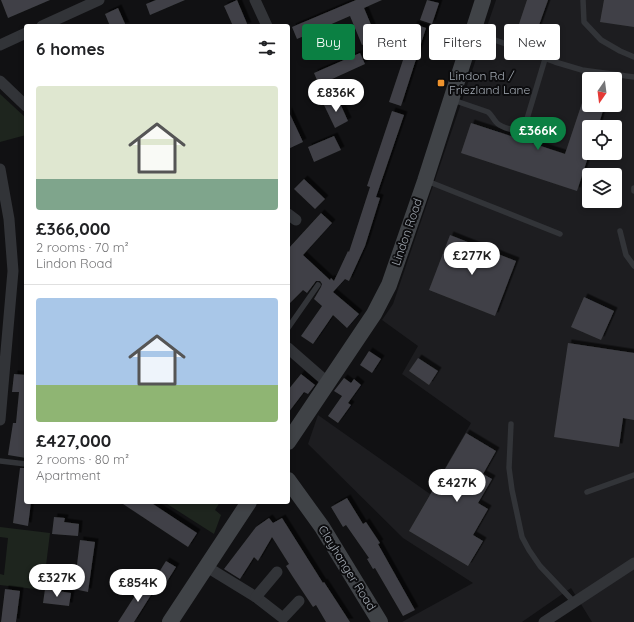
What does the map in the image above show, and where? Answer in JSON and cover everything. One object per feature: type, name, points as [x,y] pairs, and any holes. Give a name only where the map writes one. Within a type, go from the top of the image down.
[{"type":"main road","name":"Lindon Road","points":[[476,24],[483,0]]},
{"type":"main road","name":"Lindon Road","points":[[290,439],[374,314],[389,285],[425,181],[464,60]]},
{"type":"main road","name":"Clayhanger Road","points":[[290,483],[322,527],[380,622]]},
{"type":"main road","name":"Clayhanger Road","points":[[290,501],[313,514]]},
{"type":"main road","points":[[170,622],[248,504]]},
{"type":"street","points":[[46,24],[99,0]]},
{"type":"street","points":[[255,0],[266,24]]},
{"type":"street","points":[[2,41],[24,34]]},
{"type":"street","points":[[0,82],[24,104]]},
{"type":"street","points":[[0,169],[9,219],[13,271],[0,420]]},
{"type":"street","points":[[290,350],[328,383]]},
{"type":"street","points":[[544,622],[634,563]]},
{"type":"street","points":[[207,567],[256,597],[284,618],[299,601]]},
{"type":"street","points":[[256,597],[277,572]]},
{"type":"lane","points":[[583,0],[584,22],[601,40],[634,57]]},
{"type":"lane","points":[[451,100],[488,112],[492,115],[496,123],[507,128],[523,132],[545,60]]},
{"type":"lane","points":[[548,60],[582,70],[634,77]]},
{"type":"lane","points":[[425,181],[560,234]]},
{"type":"lane","points":[[620,231],[626,255],[634,266]]},
{"type":"lane","points":[[290,325],[318,285]]},
{"type":"lane","points":[[511,424],[510,468],[512,490],[522,536],[529,550],[540,566],[574,602]]},
{"type":"lane","points":[[0,461],[24,464]]},
{"type":"lane","points":[[587,492],[634,475]]},
{"type":"shaded area","points":[[496,0],[634,0],[634,622],[592,622],[571,588],[522,622],[402,622],[473,583],[403,538],[308,444],[318,415],[430,494],[471,423],[402,374],[418,346],[382,320],[393,304],[476,60],[496,60],[496,24],[488,24]]},
{"type":"shaded area","points":[[0,94],[24,116],[24,136],[0,142]]},
{"type":"shaded area","points":[[167,504],[219,504],[215,510],[221,515],[214,534]]},
{"type":"shaded area","points":[[0,527],[50,533],[43,590],[0,585],[0,574],[4,575],[8,538],[0,537]]},
{"type":"building","points":[[1,0],[50,0],[8,18]]},
{"type":"building","points":[[156,0],[185,0],[150,15],[146,4]]},
{"type":"building","points":[[237,0],[247,24],[232,24],[224,6]]},
{"type":"building","points":[[356,0],[382,0],[364,8],[371,24],[363,24],[362,45],[355,28],[355,24],[353,24],[350,16],[332,24],[302,24],[302,37],[297,39],[292,27]]},
{"type":"building","points":[[427,0],[439,3],[432,24],[420,20]]},
{"type":"building","points":[[527,0],[548,0],[539,24],[519,24]]},
{"type":"building","points":[[604,0],[634,0],[634,27],[600,22]]},
{"type":"building","points":[[118,8],[125,24],[109,24],[105,14]]},
{"type":"building","points":[[421,26],[426,28],[421,44]]},
{"type":"building","points":[[360,53],[365,64],[319,85],[314,73],[344,60],[355,60],[355,55]]},
{"type":"building","points":[[403,60],[416,60],[401,106],[389,102]]},
{"type":"building","points":[[338,99],[348,121],[335,128],[324,105]]},
{"type":"building","points":[[582,103],[582,112],[602,112],[600,120],[582,120],[582,160],[587,160],[584,168],[582,168],[582,176],[577,191],[461,153],[471,123],[565,154]]},
{"type":"building","points":[[392,111],[404,115],[376,197],[380,198],[365,246],[349,281],[345,279],[333,292],[359,314],[347,328],[333,315],[313,344],[301,336],[322,306],[314,299],[322,284],[320,281],[316,281],[307,293],[303,290],[290,303],[290,247],[321,213],[332,223],[303,255],[330,280],[331,278],[334,281],[348,251],[349,252],[370,187],[367,186]]},
{"type":"building","points":[[290,114],[303,142],[290,148]]},
{"type":"building","points":[[334,136],[341,150],[314,162],[308,147]]},
{"type":"building","points":[[304,179],[325,199],[315,209],[294,189]]},
{"type":"building","points":[[450,235],[516,261],[495,316],[429,290]]},
{"type":"building","points":[[584,297],[614,311],[601,340],[571,327]]},
{"type":"building","points":[[568,343],[634,353],[634,420],[623,418],[619,447],[554,437]]},
{"type":"building","points":[[369,351],[381,359],[372,373],[360,365]]},
{"type":"building","points":[[418,358],[438,371],[429,385],[409,371]]},
{"type":"building","points":[[14,374],[24,375],[24,458],[8,455],[13,423],[16,423],[19,392],[12,392]]},
{"type":"building","points":[[301,374],[315,385],[308,394],[304,392],[290,410],[290,388]]},
{"type":"building","points":[[344,378],[351,383],[354,379],[361,385],[348,403],[351,405],[338,423],[328,416],[342,396],[334,391]]},
{"type":"building","points":[[466,433],[496,451],[483,474],[492,479],[478,503],[488,509],[473,535],[483,541],[468,566],[409,531]]},
{"type":"building","points":[[20,468],[24,468],[24,504],[31,504],[28,526],[13,523]]},
{"type":"building","points":[[347,498],[363,524],[366,522],[380,543],[378,544],[415,610],[403,616],[375,568],[373,569],[367,559],[369,558],[346,525],[343,527],[331,507]]},
{"type":"building","points":[[123,504],[153,504],[197,533],[188,547]]},
{"type":"building","points":[[54,517],[65,518],[64,522],[79,524],[78,536],[52,534]]},
{"type":"building","points":[[269,518],[273,523],[282,518],[323,583],[324,582],[350,622],[326,622],[316,605],[313,607],[286,566],[289,564],[272,537],[258,561],[254,557],[240,579],[224,569],[256,527]]},
{"type":"building","points":[[80,540],[95,542],[88,592],[74,589]]},
{"type":"building","points":[[166,561],[176,567],[166,583],[156,577]]},
{"type":"building","points":[[145,580],[156,587],[134,622],[118,622]]},
{"type":"building","points":[[5,589],[20,591],[16,622],[1,622]]},
{"type":"building","points":[[45,589],[71,593],[69,606],[43,603]]},
{"type":"place","name":"Lindon Rd / Friezland Lane","points":[[441,83]]}]
